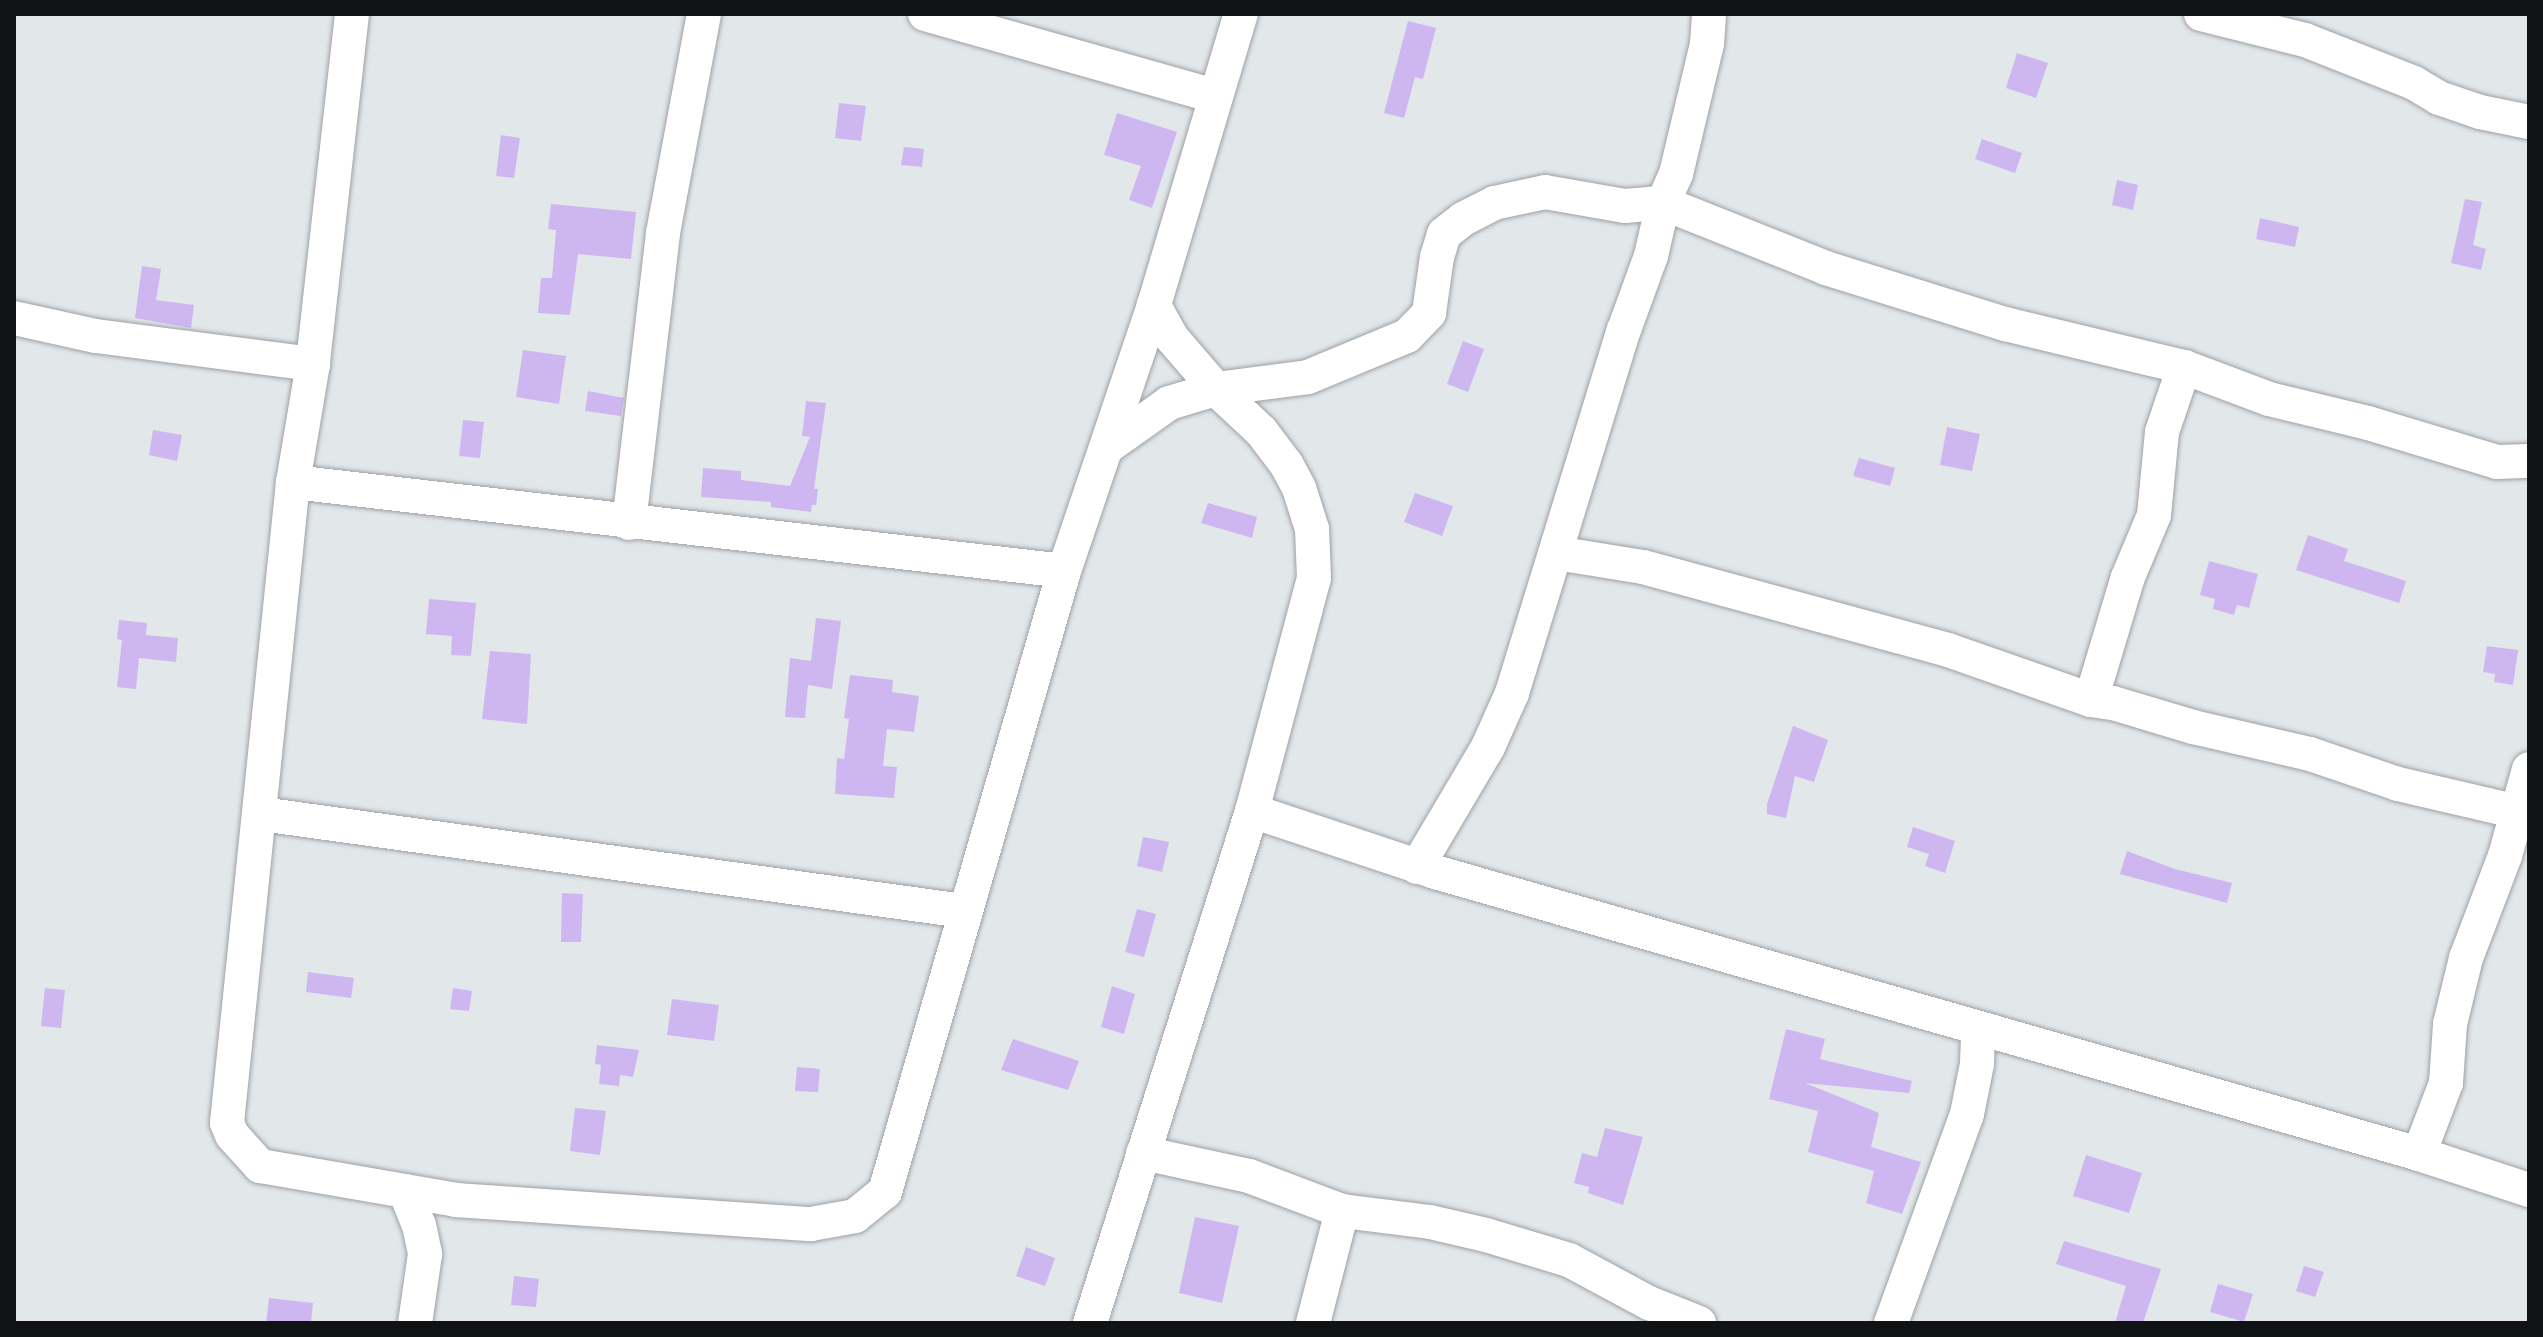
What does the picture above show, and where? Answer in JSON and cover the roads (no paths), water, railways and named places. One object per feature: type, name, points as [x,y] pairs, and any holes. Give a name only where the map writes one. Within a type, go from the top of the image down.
[{"type":"street","points":[[352,14],[313,364],[293,482],[227,1123],[232,1135],[260,1166],[456,1200],[811,1224],[855,1216],[885,1192],[1064,571],[1154,305],[1241,14]]},
{"type":"street","points":[[629,523],[663,233],[704,14]]},
{"type":"street","points":[[925,14],[1215,96]]},
{"type":"street","points":[[1417,867],[1488,747],[1512,693],[1527,636],[1556,553],[1624,330],[1651,256],[1663,203],[1676,174],[1707,44],[1709,14]]},
{"type":"street","points":[[2201,14],[2305,40],[2414,83],[2439,98],[2480,112],[2529,122]]},
{"type":"street","points":[[1106,448],[1169,403],[1216,389],[1308,377],[1407,336],[1429,313],[1437,257],[1444,234],[1463,219],[1494,203],[1545,192],[1625,206],[1663,203],[1826,268],[2005,324],[2184,367],[2269,399],[2368,423],[2396,434],[2497,462],[2529,461]]},
{"type":"street","points":[[1651,256],[1672,237],[1710,224]]},
{"type":"street","points":[[1090,1323],[1252,811],[1314,578],[1312,529],[1299,488],[1286,464],[1261,431],[1216,389],[1172,338],[1154,305]]},
{"type":"street","points":[[14,318],[96,336],[313,364]]},
{"type":"street","points":[[2091,700],[2128,577],[2154,515],[2162,432],[2184,367]]},
{"type":"street","points":[[293,482],[1064,571]]},
{"type":"street","points":[[1556,553],[1643,567],[1948,650],[2091,700],[2310,754],[2398,784],[2518,812]]},
{"type":"street","points":[[2419,1154],[2446,1083],[2450,1024],[2466,958],[2476,926],[2494,889],[2529,769]]},
{"type":"street","points":[[1252,811],[1417,867],[2419,1154],[2529,1190]]},
{"type":"street","points":[[261,814],[964,911]]},
{"type":"street","points":[[1891,1323],[1967,1114],[1977,1064],[1978,1029]]},
{"type":"street","points":[[1143,1153],[1249,1176],[1342,1211],[1430,1222],[1569,1260],[1649,1303],[1699,1323]]},
{"type":"street","points":[[405,1191],[419,1225],[425,1254],[415,1323]]},
{"type":"street","points":[[1313,1323],[1342,1211]]}]
